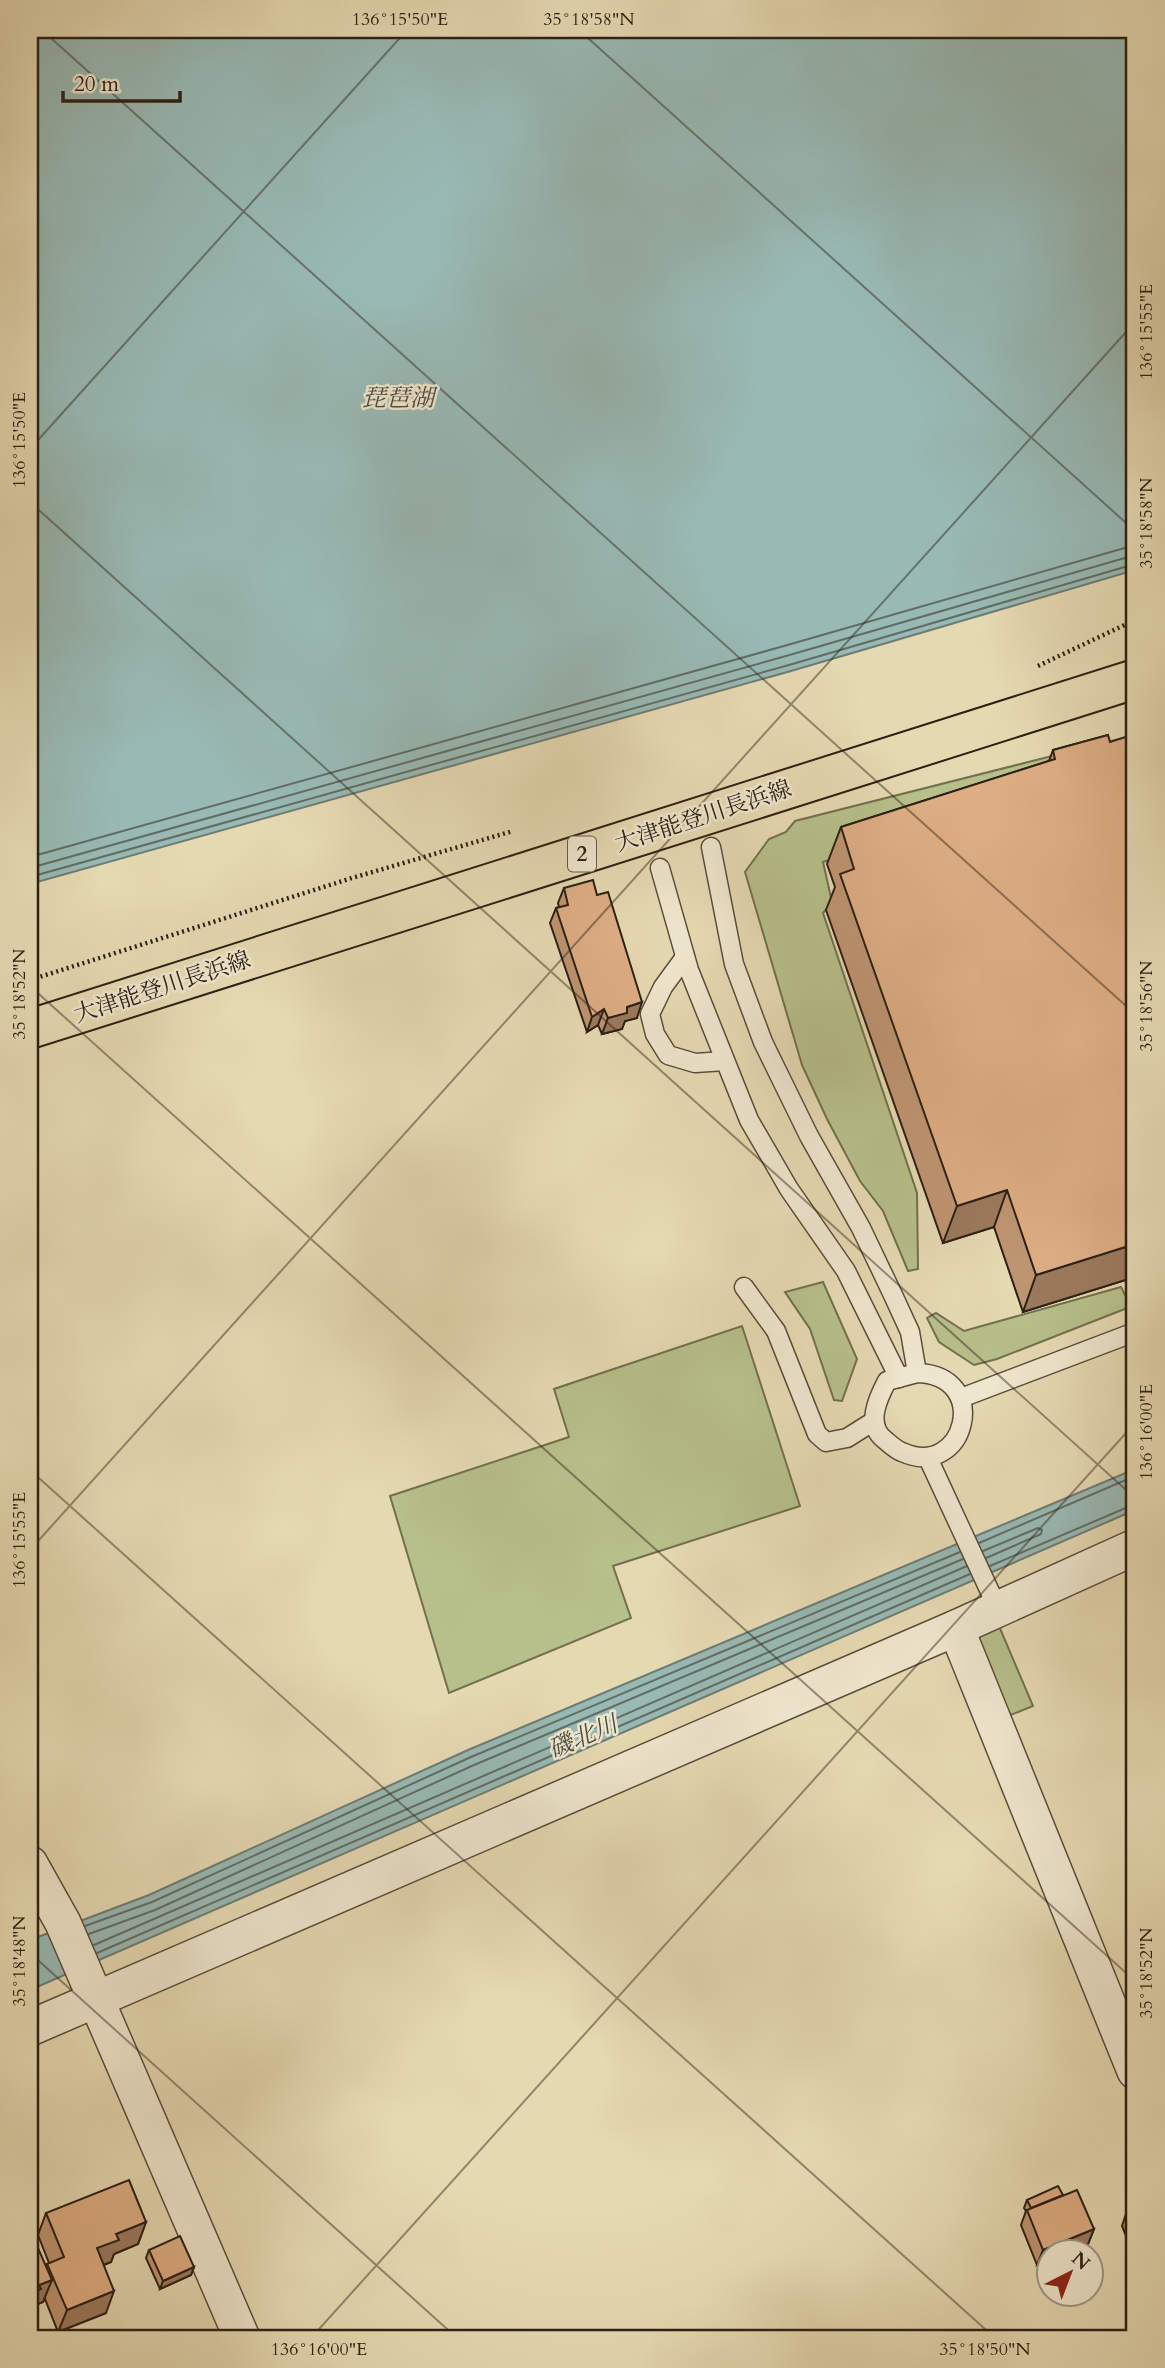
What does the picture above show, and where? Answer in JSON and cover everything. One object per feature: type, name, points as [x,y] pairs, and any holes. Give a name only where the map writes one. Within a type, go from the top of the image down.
[{"type":"main road","name":"大津能登川長浜線","points":[[30,1029],[1135,679]]},
{"type":"street","points":[[30,2028],[91,1986],[956,1628],[992,1598],[1135,1548]]},
{"type":"street","points":[[956,1628],[1135,2071]]},
{"type":"street","points":[[30,1864],[63,1923],[242,2338]]},
{"type":"lane","points":[[711,848],[734,964],[763,1042],[809,1136],[861,1228],[888,1284],[909,1332],[918,1373]]},
{"type":"lane","points":[[660,868],[685,957],[749,1120],[789,1189],[846,1271],[899,1378]]},
{"type":"lane","points":[[685,957],[663,987],[650,1014],[655,1034],[668,1055],[695,1063],[725,1061]]},
{"type":"lane","points":[[744,1287],[776,1331],[817,1434],[826,1442],[847,1438],[874,1421]]},
{"type":"lane","points":[[961,1398],[1135,1332]]},
{"type":"lane","points":[[931,1373],[949,1382],[961,1398],[962,1426],[949,1449],[928,1458],[902,1452],[880,1436],[874,1421],[877,1399],[887,1381],[899,1378],[931,1373]]},
{"type":"lane","points":[[928,1458],[992,1598]]},
{"type":"green space","points":[[1135,735],[1036,792],[823,862],[832,902],[823,913],[917,1193],[918,1269],[908,1271],[883,1211],[860,1181],[802,1065],[745,872],[769,839],[786,832],[795,821]]},
{"type":"green space","points":[[823,1282],[857,1359],[842,1401],[834,1400],[810,1329],[785,1292]]},
{"type":"green space","points":[[1121,1287],[1126,1297],[1135,1294],[1135,1305],[997,1359],[974,1365],[939,1342],[927,1318],[936,1313],[964,1331]]},
{"type":"green space","points":[[742,1326],[800,1506],[613,1566],[631,1618],[449,1693],[390,1496],[569,1437],[554,1389]]},
{"type":"green space","points":[[999,1626],[1033,1706],[1008,1716],[974,1637]]},
{"type":"water","name":"琵琶湖","points":[[30,30],[1135,30],[1135,570],[791,671],[30,884]]},
{"type":"water","name":"磯北川","points":[[1135,1469],[1135,1510],[30,1990],[30,1940],[149,1895],[468,1750]]},
{"type":"building","points":[[1135,734],[1135,1244],[1036,1275],[1007,1190],[957,1206],[840,874],[854,869],[841,827],[1055,759],[1053,750],[1108,735],[1110,742]]},
{"type":"building","points":[[593,880],[597,895],[608,892],[642,1002],[627,1007],[627,1013],[608,1018],[604,1009],[592,1017],[556,908],[568,905],[564,888]]},
{"type":"building","points":[[129,2180],[146,2222],[116,2234],[119,2240],[97,2248],[114,2291],[67,2310],[47,2264],[64,2257],[46,2213]]},
{"type":"building","points":[[1058,2186],[1063,2195],[1031,2208],[1027,2200]]},
{"type":"building","points":[[1077,2190],[1094,2229],[1072,2238],[1038,2238],[1027,2210]]},
{"type":"building","points":[[1135,2208],[1135,2230],[1127,2211]]},
{"type":"building","points":[[30,2230],[52,2280],[39,2285],[41,2289],[30,2294]]},
{"type":"building","points":[[180,2236],[194,2267],[163,2281],[149,2250]]}]
